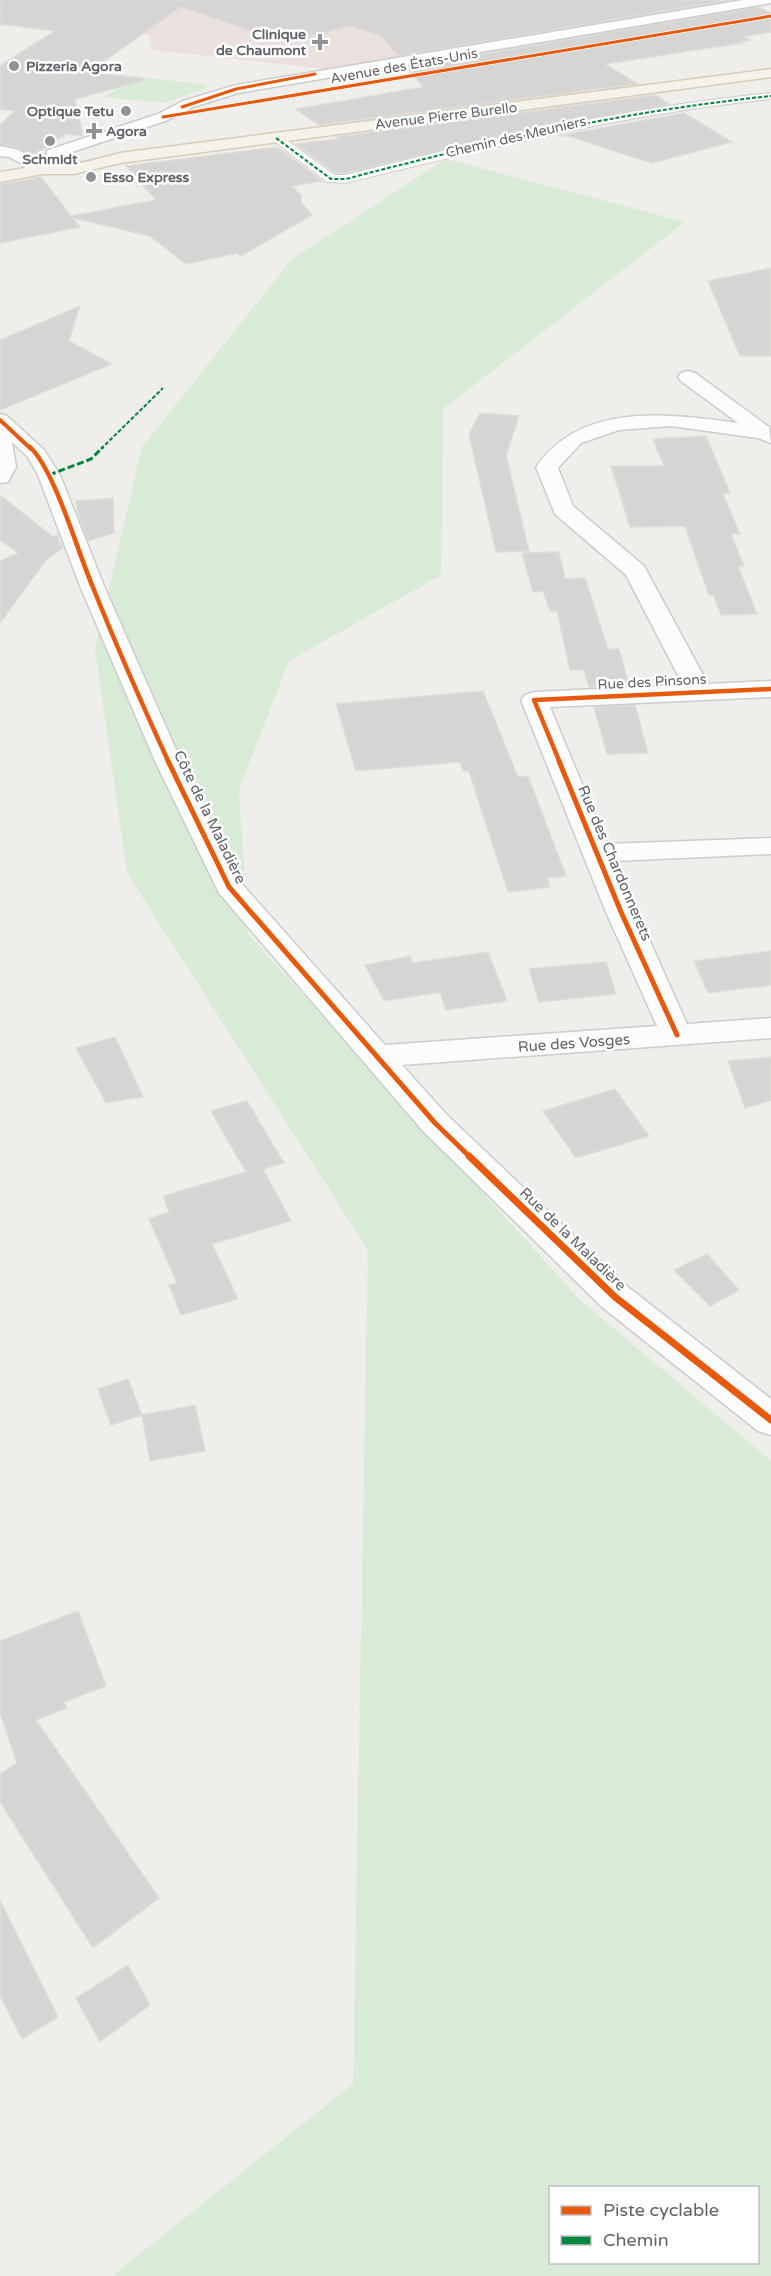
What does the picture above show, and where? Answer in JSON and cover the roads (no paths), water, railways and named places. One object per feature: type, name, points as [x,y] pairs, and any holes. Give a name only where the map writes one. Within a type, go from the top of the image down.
[{"type":"main road","name":"Avenue Pierre Burello","points":[[2,176],[29,158],[64,171],[75,156],[120,158],[771,73]]},
{"type":"street","name":"Avenue des États-Unis","points":[[75,156],[188,104],[236,88],[767,0]]},
{"type":"street","name":"Avenue des États-Unis","points":[[163,117],[771,16]]},
{"type":"street","points":[[580,31],[607,44]]},
{"type":"street","points":[[315,74],[340,89]]},
{"type":"street","name":"Chemin des Meuniers","points":[[276,138],[331,179],[346,179],[558,126],[664,107],[771,96]]},
{"type":"street","name":"Avenue des États-Unis","points":[[153,154],[140,139],[158,126],[163,117]]},
{"type":"street","points":[[688,377],[768,435]]},
{"type":"street","name":"Côte de la Maladière","points":[[0,420],[37,454],[49,474],[92,586],[168,761],[229,887],[378,1056]]},
{"type":"street","points":[[699,692],[636,571],[563,509],[547,467],[574,439],[616,424],[671,420],[768,435]]},
{"type":"street","points":[[0,434],[5,467],[0,477]]},
{"type":"street","name":"Rue des Pinsons","points":[[534,700],[771,689]]},
{"type":"street","name":"Rue des Chardonnerets","points":[[534,700],[596,852],[677,1035]]},
{"type":"street","points":[[596,852],[771,846]]},
{"type":"street","name":"Rue des Vosges","points":[[378,1056],[771,1028]]},
{"type":"street","name":"Rue de la Maladière","points":[[378,1056],[435,1123],[615,1297],[771,1420]]},
{"type":"place","name":"Clinique de Chaumont","points":[[320,42]]},
{"type":"place","name":"Pizzeria Agora","points":[[14,66]]},
{"type":"place","name":"Optique Tetu","points":[[126,111]]},
{"type":"place","name":"Agora","points":[[94,131]]},
{"type":"place","name":"Schmidt","points":[[50,141]]},
{"type":"place","name":"Esso Express","points":[[91,177]]}]
